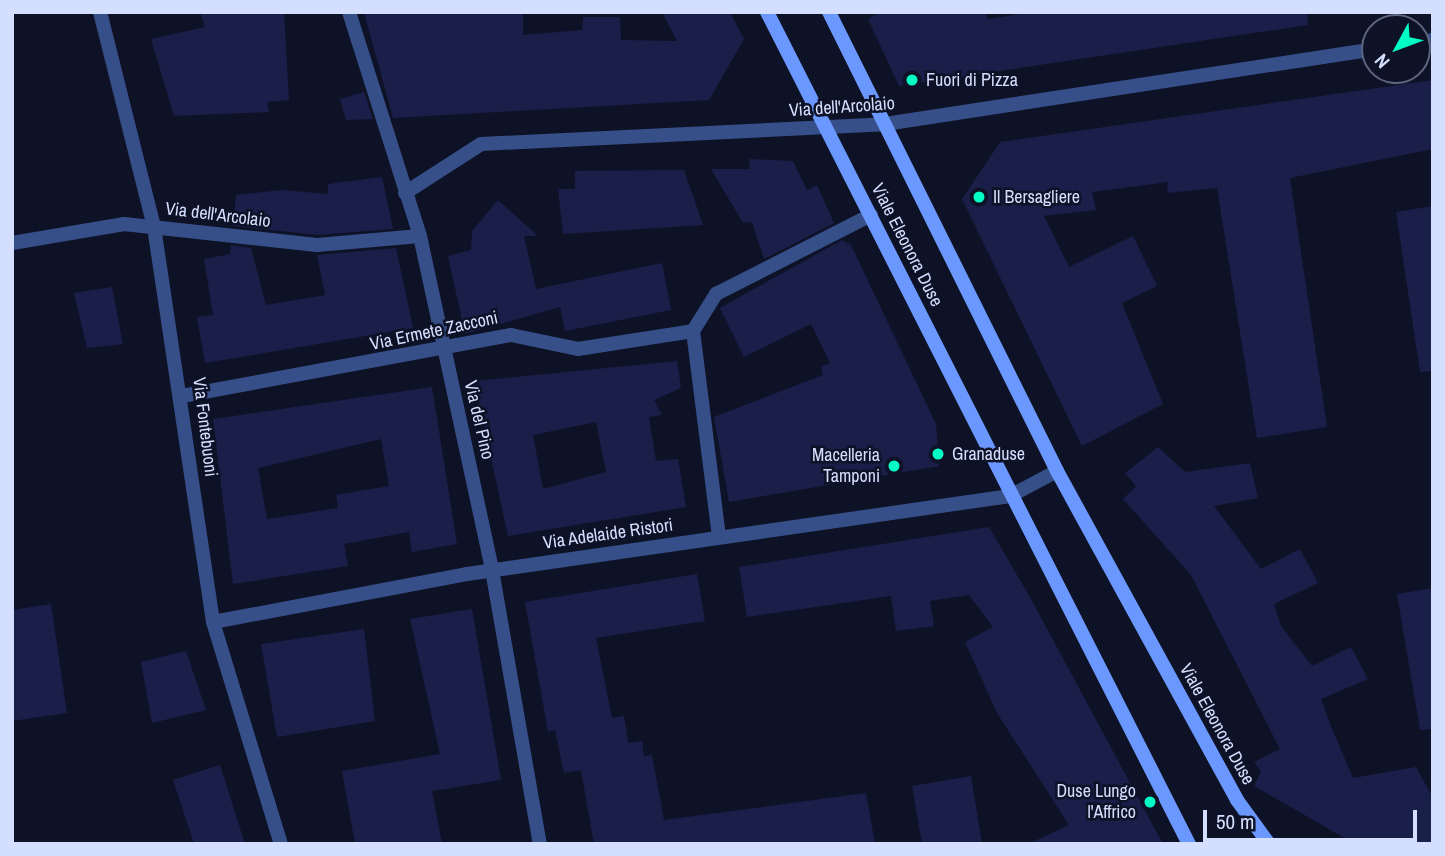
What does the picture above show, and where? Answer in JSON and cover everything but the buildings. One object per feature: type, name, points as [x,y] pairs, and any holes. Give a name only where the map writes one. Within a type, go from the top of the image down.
[{"type":"main road","name":"Viale Eleonora Duse","points":[[767,12],[1010,496],[1189,844]]},
{"type":"main road","name":"Viale Eleonora Duse","points":[[829,12],[1057,471],[1237,800],[1269,844]]},
{"type":"street","name":"Via Fontebuoni","points":[[100,12],[154,227],[182,396],[213,622],[281,844]]},
{"type":"street","name":"Via del Pino","points":[[349,12],[420,236],[492,570],[540,844]]},
{"type":"street","name":"Via dell'Arcolaio","points":[[405,193],[481,144],[885,124],[1361,51]]},
{"type":"street","points":[[719,537],[693,331],[716,294],[871,215]]},
{"type":"street","name":"Via dell'Arcolaio","points":[[12,243],[124,224],[317,245],[420,236]]},
{"type":"street","name":"Via Ermete Zacconi","points":[[182,396],[443,351],[519,335],[570,349],[693,331]]},
{"type":"street","points":[[1010,496],[1057,471]]},
{"type":"street","name":"Via Adelaide Ristori","points":[[213,622],[492,570],[1010,496]]},
{"type":"place","name":"Fuori di Pizza","points":[[912,80]]},
{"type":"place","name":"Il Bersagliere","points":[[979,197]]},
{"type":"place","name":"Granaduse","points":[[938,454]]},
{"type":"place","name":"Macelleria Tamponi","points":[[894,466]]},
{"type":"place","name":"Duse Lungo l'Affrico","points":[[1150,802]]}]
